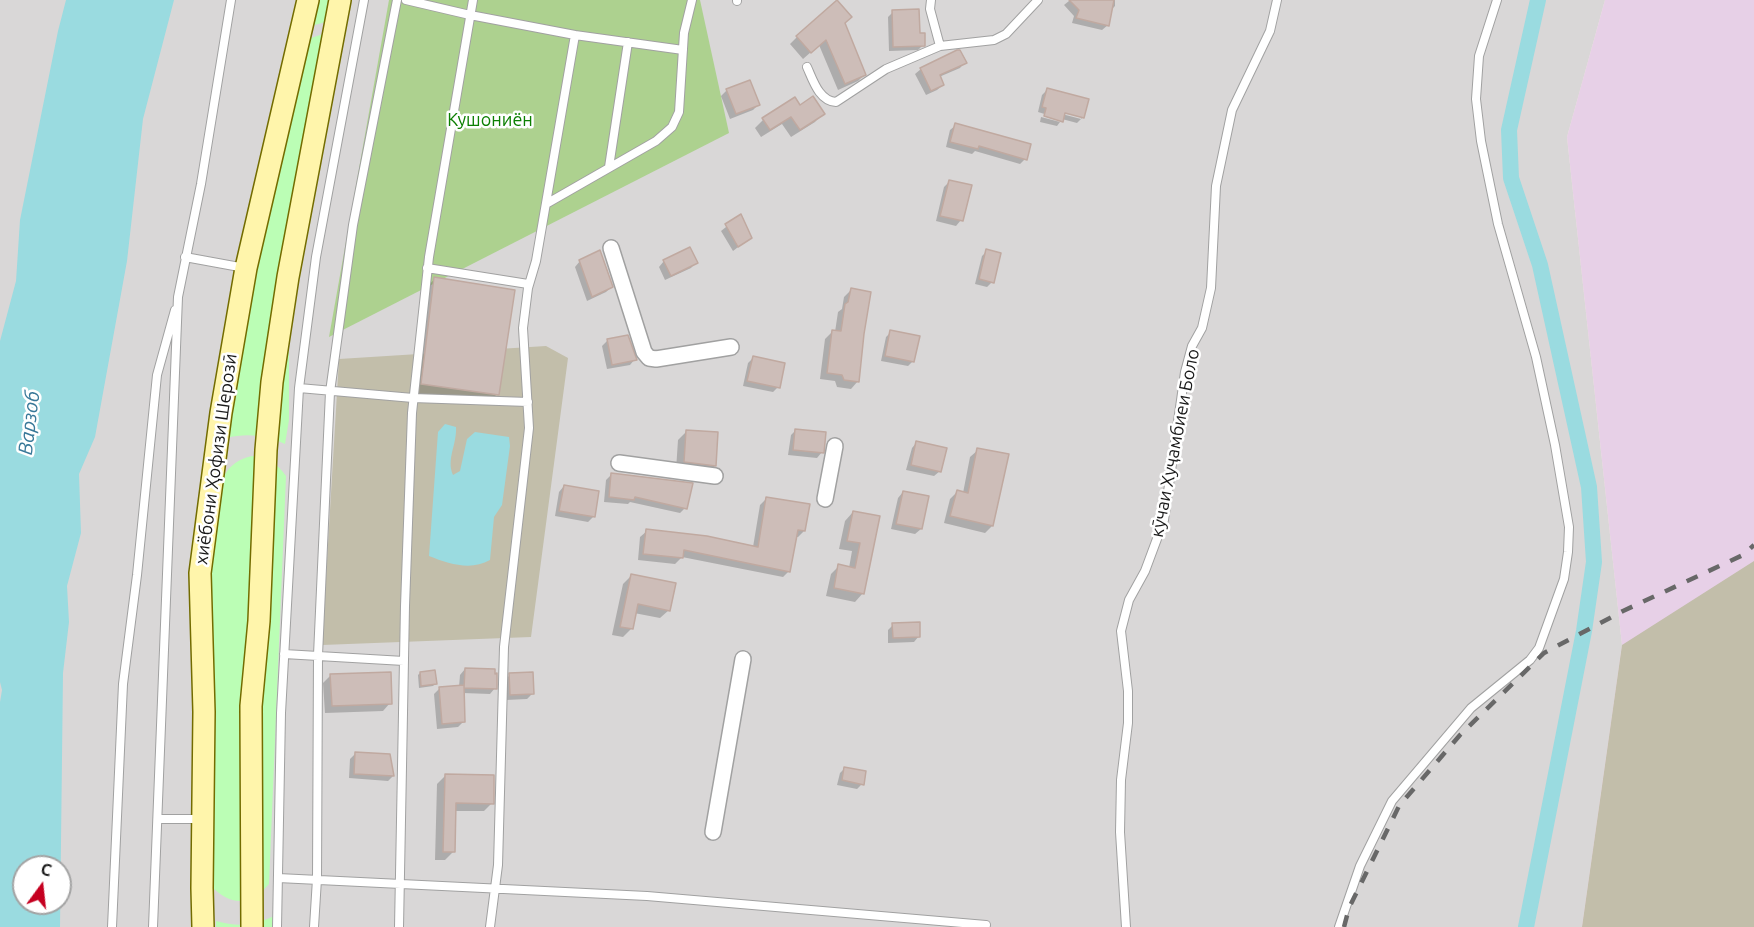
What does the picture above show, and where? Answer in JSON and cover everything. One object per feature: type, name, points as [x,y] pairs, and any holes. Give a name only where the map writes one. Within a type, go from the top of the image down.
[{"type":"main road","name":"хиёбони Ҳофизи Шерозӣ","points":[[203,927],[204,712],[200,573],[221,413],[246,268],[308,0]]},
{"type":"main road","points":[[252,927],[251,706],[259,621],[266,450],[272,382],[288,277],[340,0]]},
{"type":"street","points":[[611,248],[644,352],[649,358],[656,359],[731,347]]},
{"type":"street","points":[[825,499],[835,446]]},
{"type":"street","points":[[619,463],[715,476]]},
{"type":"street","points":[[713,832],[742,659]]},
{"type":"lane","points":[[112,927],[123,684],[137,575],[157,375],[178,297],[201,184],[231,0]]},
{"type":"lane","points":[[277,927],[284,654],[299,388],[316,257],[364,0]]},
{"type":"lane","points":[[314,927],[317,879],[318,655],[330,392],[353,225],[398,0]]},
{"type":"lane","points":[[405,0],[575,35],[683,50]]},
{"type":"lane","points":[[399,927],[398,884],[413,398],[427,268],[473,0]]},
{"type":"lane","points":[[546,204],[656,141],[672,127],[679,112],[684,33],[692,0]]},
{"type":"lane","points":[[931,0],[930,9],[940,46]]},
{"type":"lane","points":[[807,67],[822,96],[828,101],[836,102],[886,69],[940,46],[994,40],[1006,33],[1038,0]]},
{"type":"lane","name":"кӯчаи Хуҷамбиеи Боло","points":[[1126,927],[1120,822],[1121,780],[1128,723],[1128,691],[1121,631],[1129,600],[1145,571],[1164,520],[1185,372],[1192,346],[1202,328],[1211,288],[1216,186],[1232,110],[1270,31],[1277,0]]},
{"type":"lane","points":[[1339,927],[1360,866],[1392,801],[1472,708],[1530,660],[1539,648],[1564,579],[1569,527],[1555,445],[1536,357],[1498,224],[1481,141],[1476,74],[1479,56],[1497,0]]},
{"type":"lane","points":[[490,927],[499,843],[504,647],[529,428],[523,328],[528,284],[536,261],[575,35]]},
{"type":"lane","points":[[609,167],[628,42]]},
{"type":"lane","points":[[185,257],[246,268]]},
{"type":"lane","points":[[427,268],[528,284]]},
{"type":"lane","points":[[153,927],[178,297]]},
{"type":"lane","points":[[299,388],[413,398],[528,402]]},
{"type":"lane","points":[[284,654],[404,662]]},
{"type":"lane","points":[[158,819],[203,819]]},
{"type":"lane","points":[[278,878],[647,896],[986,925]]},
{"type":"shaded area","points":[[0,0],[1605,0],[1567,137],[1622,645],[1582,927],[0,927]]},
{"type":"shaded area","points":[[1605,0],[1754,0],[1754,927],[1582,927],[1622,645],[1567,137]]},
{"type":"shaded area","points":[[546,346],[568,358],[531,637],[322,645],[339,359]]},
{"type":"shaded area","points":[[1754,561],[1754,927],[1582,927],[1622,645]]},
{"type":"green space","points":[[307,0],[332,0],[326,22],[307,27]]},
{"type":"green space","name":"Кушониён","points":[[389,0],[700,0],[729,133],[329,337]]},
{"type":"green space","points":[[326,33],[289,271],[289,420],[285,444],[256,436],[226,438],[240,324],[305,40]]},
{"type":"green space","points":[[252,456],[272,462],[286,476],[269,884],[255,897],[240,901],[225,897],[210,885],[209,577],[221,481],[234,464]]},
{"type":"green space","points":[[274,916],[273,927],[216,927],[216,921],[245,924]]},
{"type":"water","name":"Варзоб","points":[[66,0],[174,0],[143,119],[127,261],[95,437],[79,474],[81,533],[67,586],[69,622],[63,673],[61,855],[12,855],[12,915],[60,915],[60,927],[0,927],[0,702],[2,690],[0,682],[0,341],[16,281],[20,220]]},
{"type":"water","points":[[445,424],[456,427],[451,458],[453,475],[460,471],[467,439],[475,432],[509,437],[510,446],[502,505],[494,517],[490,560],[475,565],[452,564],[429,556],[438,432]]},
{"type":"building","points":[[837,0],[852,17],[845,23],[866,75],[845,84],[826,40],[811,53],[796,36]]},
{"type":"building","points":[[1069,0],[1114,0],[1109,26],[1076,18],[1079,10]]},
{"type":"building","points":[[919,9],[920,33],[925,33],[925,46],[893,47],[892,10]]},
{"type":"building","points":[[960,50],[967,63],[940,75],[944,85],[931,91],[920,68]]},
{"type":"building","points":[[750,80],[760,105],[736,114],[726,89]]},
{"type":"building","points":[[1047,88],[1089,99],[1084,118],[1065,113],[1063,122],[1044,116],[1046,108],[1042,107]]},
{"type":"building","points":[[813,96],[825,114],[800,130],[791,117],[770,130],[762,118],[795,97],[800,105]]},
{"type":"building","points":[[955,123],[1031,144],[1027,160],[979,146],[978,149],[950,142]]},
{"type":"building","points":[[949,180],[972,185],[963,221],[940,216]]},
{"type":"building","points":[[741,214],[752,238],[738,247],[725,224]]},
{"type":"building","points":[[690,247],[698,263],[671,276],[663,260]]},
{"type":"building","points":[[986,249],[1001,253],[994,283],[979,279]]},
{"type":"building","points":[[600,250],[613,287],[592,297],[579,260]]},
{"type":"building","points":[[434,277],[515,290],[499,395],[421,384]]},
{"type":"building","points":[[851,288],[871,292],[859,382],[844,380],[842,375],[827,373],[832,330],[841,331],[845,304],[848,302]]},
{"type":"building","points":[[890,330],[920,336],[914,362],[885,356]]},
{"type":"building","points":[[628,335],[637,360],[612,365],[607,339]]},
{"type":"building","points":[[753,356],[785,363],[780,388],[747,381]]},
{"type":"building","points":[[795,429],[826,432],[824,453],[793,450]]},
{"type":"building","points":[[686,430],[718,432],[716,466],[684,462]]},
{"type":"building","points":[[916,441],[947,448],[941,472],[911,465]]},
{"type":"building","points":[[977,448],[1009,454],[993,526],[950,516],[957,490],[968,493]]},
{"type":"building","points":[[611,473],[693,483],[687,509],[635,497],[634,500],[609,497]]},
{"type":"building","points":[[564,485],[599,491],[595,517],[559,511]]},
{"type":"building","points":[[903,491],[929,496],[922,529],[896,524]]},
{"type":"building","points":[[766,497],[810,504],[805,531],[798,530],[790,572],[684,550],[683,558],[643,554],[646,529],[707,536],[758,547]]},
{"type":"building","points":[[853,511],[880,516],[864,594],[834,588],[838,564],[855,568],[860,543],[847,541]]},
{"type":"building","points":[[631,574],[676,583],[670,611],[638,604],[633,629],[620,627]]},
{"type":"building","points":[[920,622],[920,637],[893,638],[892,623]]},
{"type":"building","points":[[465,668],[495,669],[497,689],[464,688]]},
{"type":"building","points":[[435,670],[437,684],[421,686],[420,672]]},
{"type":"building","points":[[391,672],[392,704],[332,706],[330,674]]},
{"type":"building","points":[[533,672],[534,694],[510,695],[509,673]]},
{"type":"building","points":[[464,685],[465,722],[442,724],[439,687]]},
{"type":"building","points":[[355,752],[390,754],[394,776],[354,774]]},
{"type":"building","points":[[844,767],[866,771],[864,785],[842,780]]},
{"type":"building","points":[[445,774],[494,775],[494,804],[456,803],[455,852],[443,852]]},
{"type":"waterway","points":[[1526,927],[1584,631],[1594,562],[1589,487],[1540,265],[1511,178],[1509,130],[1538,0]]},
{"type":"railway","points":[[1344,927],[1349,908],[1399,806],[1460,735],[1544,653],[1623,611],[1743,555],[1754,545]]}]
